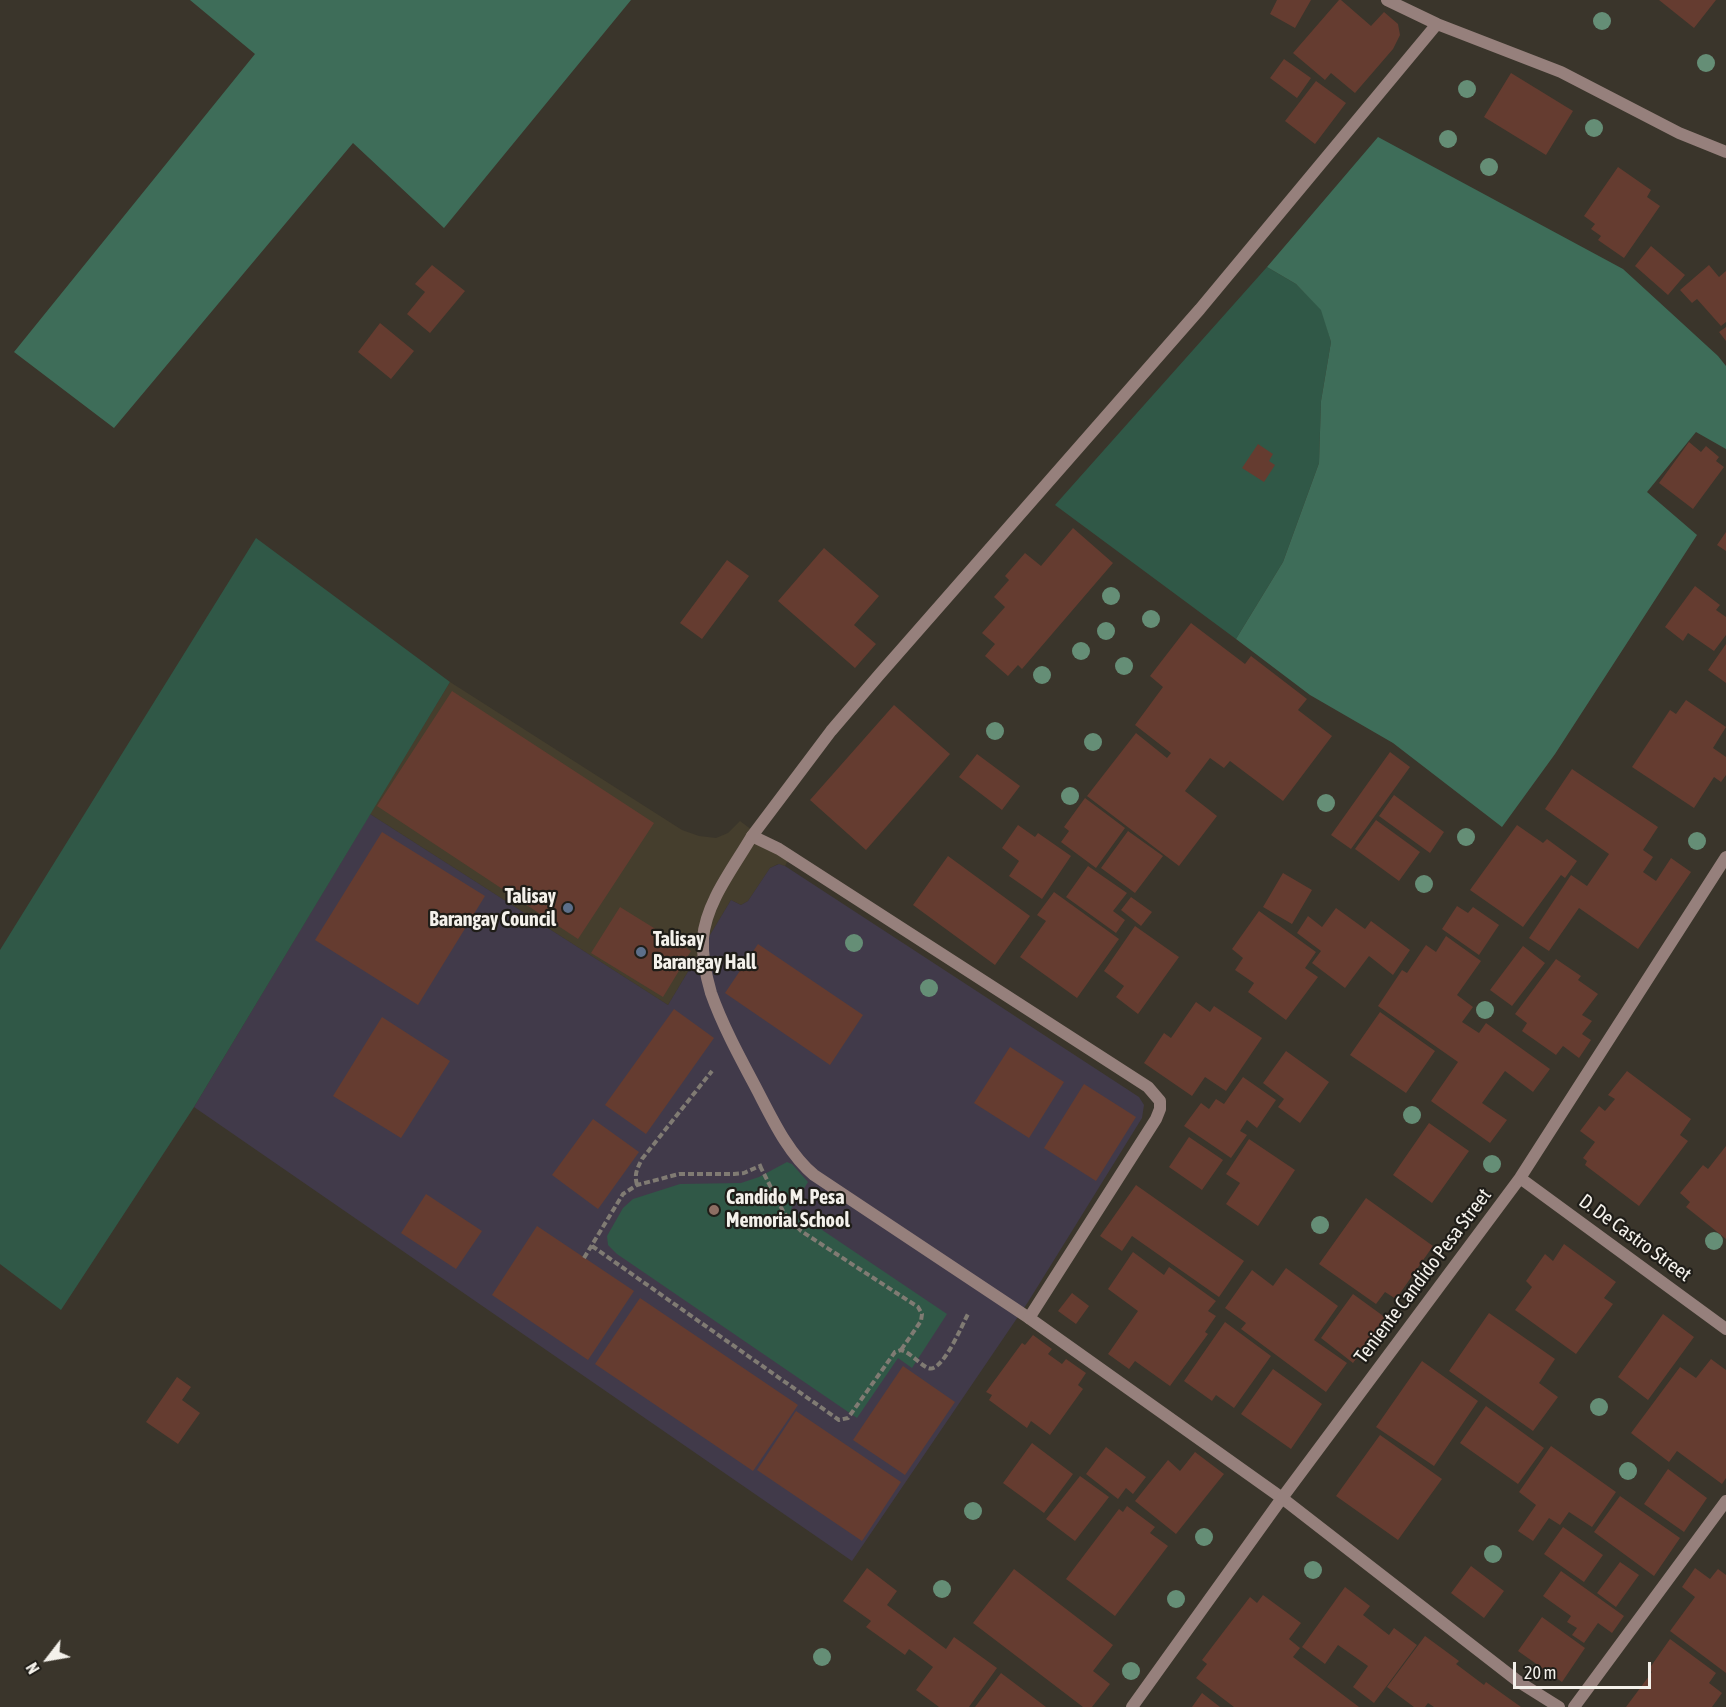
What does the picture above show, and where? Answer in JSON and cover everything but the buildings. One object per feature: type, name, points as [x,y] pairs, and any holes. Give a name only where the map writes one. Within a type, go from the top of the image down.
[{"type":"street","points":[[1387,0],[1437,24],[1561,72],[1679,132],[1726,152]]},
{"type":"street","points":[[1437,24],[1200,309],[872,683],[825,740],[752,836],[709,911],[703,938],[706,971],[718,1012],[771,1116],[791,1149],[807,1169],[983,1286],[1282,1498],[1518,1682],[1559,1707]]},
{"type":"street","points":[[752,836],[778,849],[1148,1087],[1161,1101],[1156,1119],[1029,1318]]},
{"type":"street","name":"Teniente Candido Pesa Street","points":[[1132,1707],[1282,1498],[1520,1178],[1726,857]]},
{"type":"street","name":"D. De Castro Street","points":[[1520,1178],[1726,1329]]},
{"type":"street","points":[[1574,1707],[1726,1501]]},
{"type":"path","points":[[637,1185],[636,1169],[649,1150],[713,1070],[723,1062],[739,1056]]},
{"type":"path","points":[[584,1258],[623,1194],[637,1185],[679,1174],[744,1173],[791,1149]]},
{"type":"path","points":[[760,1166],[784,1213],[801,1231],[918,1307],[922,1314],[921,1321],[901,1350]]},
{"type":"path","points":[[592,1246],[839,1420],[848,1418],[895,1352],[906,1351],[929,1368],[934,1369],[938,1366],[946,1356],[983,1286]]},
{"type":"shaded area","points":[[450,682],[682,830],[699,836],[716,838],[728,833],[740,821],[789,858],[785,866],[778,864],[770,868],[748,901],[741,905],[731,900],[668,1005],[370,814]]},
{"type":"shaded area","name":"Candido M. Pesa Memorial School","points":[[370,814],[668,1005],[731,900],[741,905],[748,901],[770,868],[779,864],[785,866],[1139,1097],[1144,1105],[1142,1118],[1028,1302],[852,1561],[194,1107]]},
{"type":"green space","points":[[190,0],[631,0],[444,228],[353,143],[114,428],[14,352],[255,54]]},
{"type":"green space","points":[[1378,137],[1623,269],[1726,366],[1726,449],[1696,432],[1647,492],[1697,535],[1555,754],[1502,827],[1393,743],[1310,695],[1236,639],[1283,562],[1319,463],[1321,401],[1331,342],[1321,310],[1296,284],[1267,267]]},
{"type":"green space","points":[[1267,267],[1296,284],[1322,310],[1331,342],[1321,401],[1319,463],[1283,562],[1236,639],[1055,505]]},
{"type":"green space","points":[[256,538],[450,682],[194,1107],[61,1310],[0,1264],[0,950]]},
{"type":"green space","points":[[787,1162],[792,1164],[808,1182],[791,1209],[947,1314],[912,1368],[898,1358],[857,1418],[617,1254],[608,1245],[607,1236],[623,1208],[633,1199],[680,1184],[741,1183],[759,1177]]},
{"type":"place","name":"Talisay Barangay Council","points":[[568,908]]},
{"type":"place","name":"Talisay Barangay Hall","points":[[641,952]]},
{"type":"place","name":"Candido M. Pesa Memorial School","points":[[714,1210]]}]
